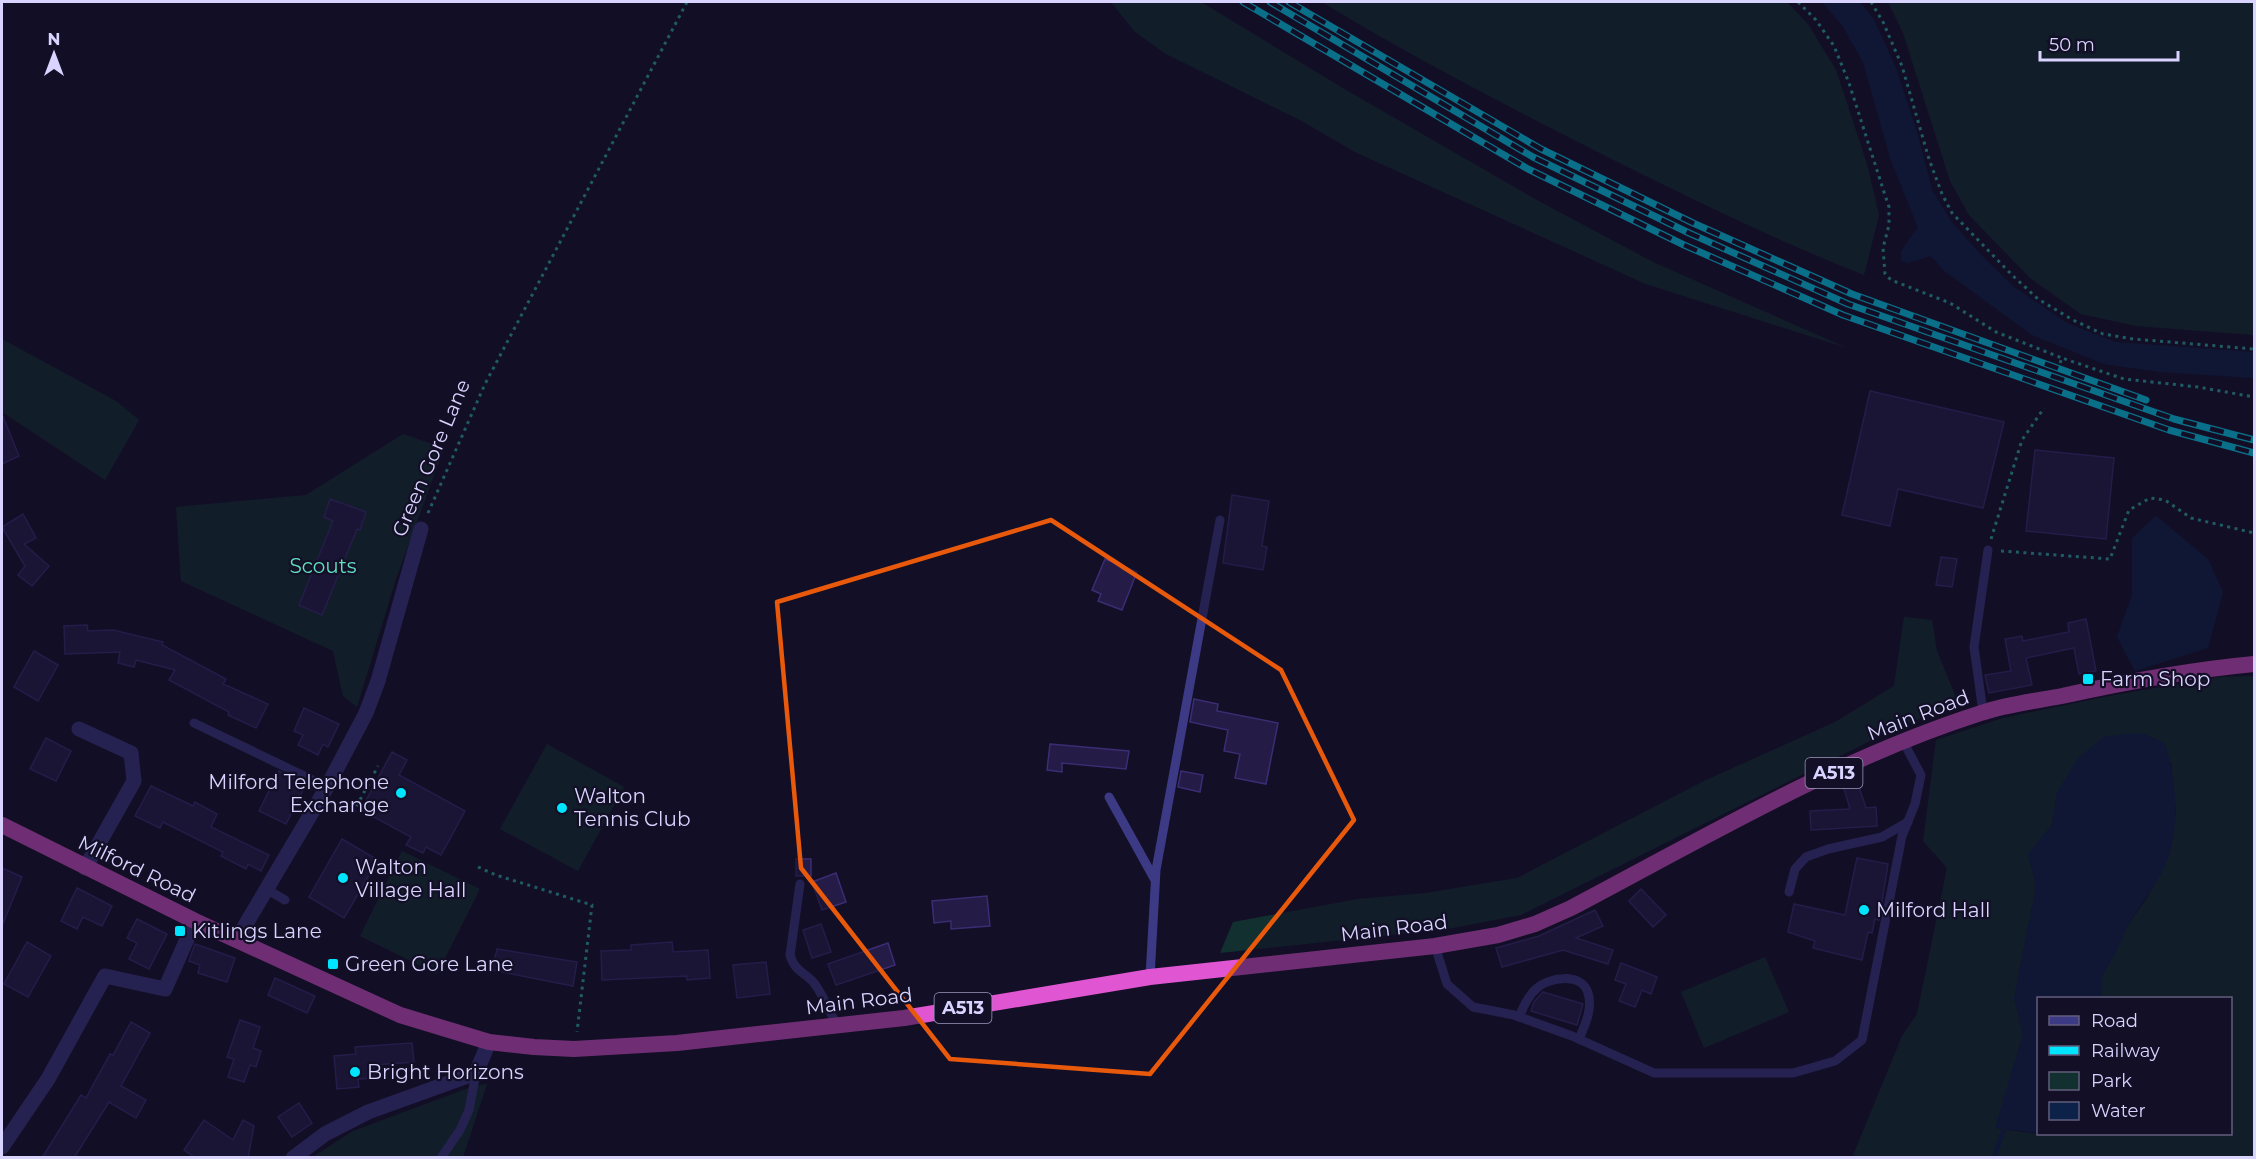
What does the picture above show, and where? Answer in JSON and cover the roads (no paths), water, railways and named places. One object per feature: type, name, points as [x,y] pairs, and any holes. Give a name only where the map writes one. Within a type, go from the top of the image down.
[{"type":"highway","name":"Main Road","points":[[489,1042],[574,1049],[677,1043],[904,1018],[1150,977],[1435,946],[1498,935],[1544,920],[1571,908],[1793,792],[1903,741],[1983,712],[2107,686],[2214,668],[2254,664]]},
{"type":"highway","name":"Milford Road","points":[[2,825],[195,921],[400,1015],[489,1042]]},
{"type":"street","name":"Green Gore Lane","points":[[237,939],[349,749],[378,681],[421,529]]},
{"type":"street","points":[[79,729],[130,753],[134,781],[86,868]]},
{"type":"street","points":[[2,1147],[48,1079],[105,976],[165,988],[195,921]]},
{"type":"street","points":[[293,1158],[325,1134],[368,1112],[476,1073],[489,1042]]},
{"type":"lane","points":[[1150,977],[1155,880],[1220,520]]},
{"type":"lane","points":[[1983,712],[1974,647],[1988,550]]},
{"type":"lane","points":[[194,723],[327,788]]},
{"type":"lane","points":[[1435,946],[1447,984],[1473,1007],[1519,1017],[1579,1039],[1654,1073],[1793,1073],[1834,1061],[1862,1040],[1902,836],[1916,804],[1920,775],[1903,741]]},
{"type":"lane","points":[[1109,797],[1155,880]]},
{"type":"lane","points":[[1789,892],[1796,869],[1806,857],[1828,849],[1882,837],[1908,822]]},
{"type":"lane","points":[[800,884],[790,955],[793,964],[820,991],[837,1026]]},
{"type":"lane","points":[[266,889],[285,900]]},
{"type":"lane","points":[[1519,1017],[1528,998],[1537,988],[1557,979],[1579,982],[1588,990],[1590,1001],[1587,1020],[1579,1039]]},
{"type":"lane","points":[[441,1158],[460,1130],[469,1110],[476,1073]]},
{"type":"water","points":[[1822,2],[1860,2],[1874,19],[1896,68],[1918,135],[1932,190],[1951,221],[2014,287],[2067,323],[2115,342],[2254,352],[2254,378],[2160,372],[2104,364],[2032,335],[1943,270],[1931,256],[1907,263],[1901,260],[1901,251],[1918,227],[1891,161],[1863,62],[1842,25]]},
{"type":"water","points":[[2156,516],[2208,559],[2223,592],[2208,648],[2135,671],[2117,637],[2132,595],[2132,538]]},
{"type":"water","points":[[2142,733],[2165,743],[2175,797],[2175,825],[2170,852],[2157,881],[2127,927],[2104,973],[2102,997],[2037,997],[2037,1133],[1995,1128],[2023,1033],[2014,999],[2036,886],[2028,854],[2052,825],[2057,792],[2077,759],[2105,736]]},
{"type":"waterway","points":[[1994,1158],[2004,1129]]},
{"type":"railway","points":[[1243,2],[1528,169],[1684,245],[1843,315],[2169,430],[2254,453]]},
{"type":"railway","points":[[1270,2],[1533,157],[1689,233],[1848,304],[2174,419],[2254,440]]},
{"type":"railway","points":[[1289,2],[1541,149],[1693,223],[1852,294],[2146,400]]},
{"type":"place","name":"Farm Shop","points":[[2088,679]]},
{"type":"place","name":"Milford Telephone Exchange","points":[[401,793]]},
{"type":"place","name":"Walton Tennis Club","points":[[562,808]]},
{"type":"place","name":"Walton Village Hall","points":[[343,878]]},
{"type":"place","name":"Milford Hall","points":[[1864,910]]},
{"type":"place","name":"Kitlings Lane","points":[[180,931]]},
{"type":"place","name":"Green Gore Lane","points":[[333,964]]},
{"type":"place","name":"Bright Horizons","points":[[355,1072]]},
{"type":"park label","name":"Scouts","points":[[323,566]]}]
